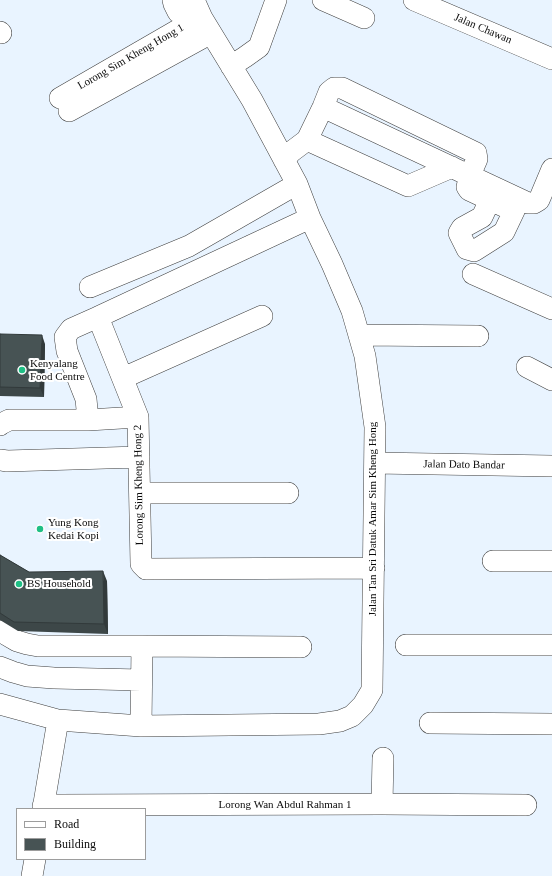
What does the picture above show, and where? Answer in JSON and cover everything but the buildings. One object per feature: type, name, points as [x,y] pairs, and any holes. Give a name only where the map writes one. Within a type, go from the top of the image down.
[{"type":"street","points":[[173,0],[178,12],[200,18]]},
{"type":"street","points":[[231,66],[259,47],[276,0]]},
{"type":"street","points":[[323,0],[364,18]]},
{"type":"street","name":"Jalan Chawan","points":[[414,0],[552,59]]},
{"type":"street","name":"Jalan Tan Sri Datuk Amar Sim Kheng Hong","points":[[0,704],[58,720],[141,726],[319,724],[340,721],[352,716],[363,705],[372,690],[375,427],[365,356],[352,311],[310,218],[297,184],[252,100],[200,18]]},
{"type":"street","name":"Lorong Sim Kheng Hong 1","points":[[65,104],[200,18]]},
{"type":"street","points":[[284,160],[291,152],[306,140],[329,92],[334,88],[342,88],[471,150],[476,153],[478,159],[461,171],[408,186],[306,140]]},
{"type":"street","points":[[323,107],[461,171],[517,205]]},
{"type":"street","points":[[461,171],[469,190],[490,200],[517,205],[534,203],[539,200],[552,169]]},
{"type":"street","points":[[90,287],[189,246],[297,184]]},
{"type":"street","points":[[490,200],[482,217],[469,225],[480,248],[504,232],[517,205]]},
{"type":"street","points":[[88,420],[86,399],[67,351],[65,337],[71,329],[310,218]]},
{"type":"street","points":[[473,274],[552,309]]},
{"type":"street","points":[[123,378],[262,316]]},
{"type":"street","name":"Lorong Sim Kheng Hong 2","points":[[98,317],[138,417],[141,564],[146,569],[374,568]]},
{"type":"street","points":[[359,335],[478,336]]},
{"type":"street","points":[[527,367],[552,380]]},
{"type":"street","points":[[0,425],[9,420],[88,420],[138,417]]},
{"type":"street","points":[[0,460],[139,457]]},
{"type":"street","name":"Jalan Dato Bandar","points":[[375,463],[552,466]]},
{"type":"street","points":[[140,493],[288,493]]},
{"type":"street","points":[[493,561],[552,560]]},
{"type":"street","points":[[0,632],[17,641],[38,646],[301,647]]},
{"type":"street","points":[[406,645],[552,645]]},
{"type":"street","points":[[141,726],[142,646]]},
{"type":"street","points":[[0,667],[27,676],[141,680]]},
{"type":"street","points":[[43,808],[58,720]]},
{"type":"street","points":[[430,723],[552,724]]},
{"type":"street","points":[[382,804],[383,758]]},
{"type":"street","name":"Lorong Wan Abdul Rahman 1","points":[[43,808],[65,805],[526,805]]},
{"type":"street","points":[[32,876],[35,860]]},
{"type":"place","name":"Kenyalang Food Centre","points":[[22,370]]},
{"type":"place","name":"Yung Kong Kedai Kopi","points":[[40,529]]},
{"type":"place","name":"BS Household","points":[[19,584]]}]
